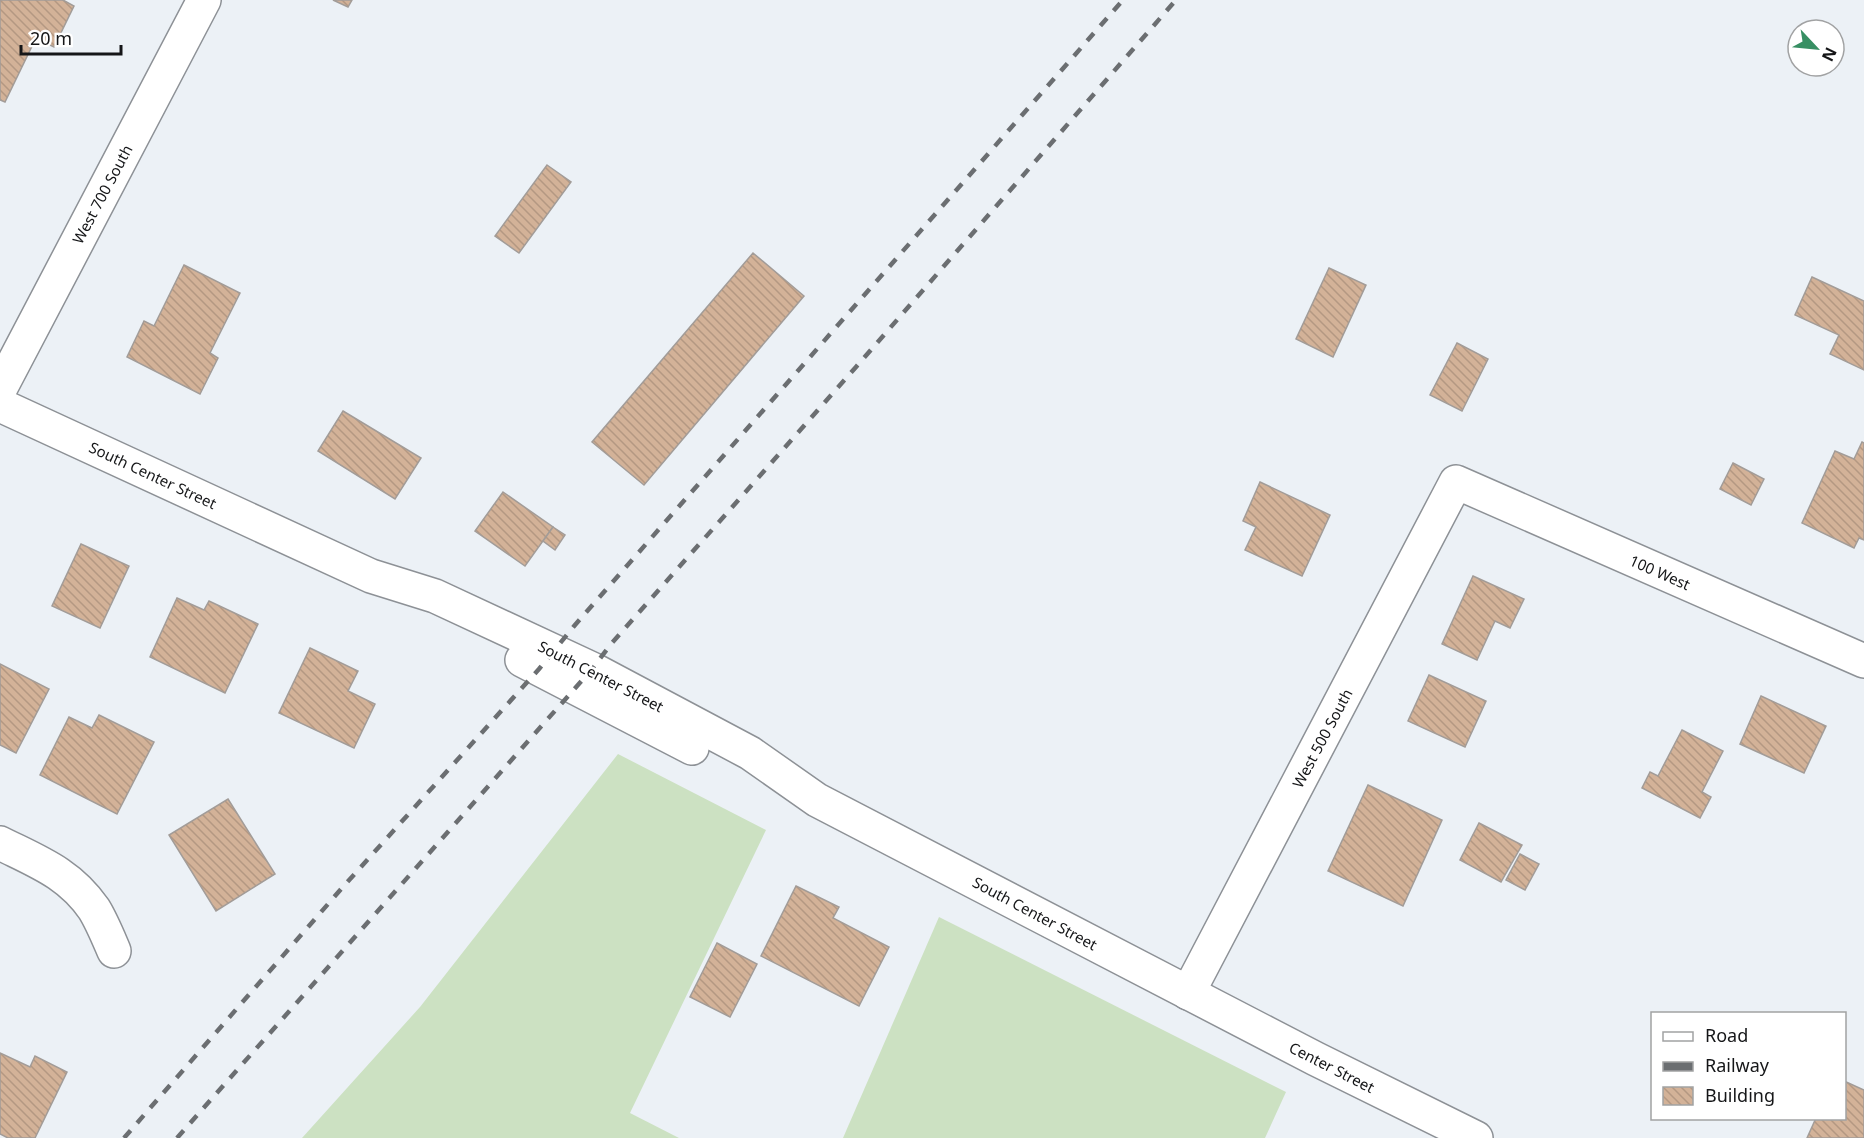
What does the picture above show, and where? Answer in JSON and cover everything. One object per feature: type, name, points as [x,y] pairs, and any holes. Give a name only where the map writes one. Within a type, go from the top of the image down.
[{"type":"street","name":"West 700 South","points":[[0,389],[204,0]]},
{"type":"street","name":"South Center Street","points":[[0,405],[371,576],[433,617],[575,687],[740,773],[818,800],[1188,993]]},
{"type":"street","name":"100 West","points":[[1456,482],[1864,661]]},
{"type":"street","name":"West 500 South","points":[[1188,993],[1456,482]]},
{"type":"street","points":[[0,843],[58,872],[79,890],[95,911],[114,951]]},
{"type":"street","name":"Center Street","points":[[1188,993],[1476,1138]]},
{"type":"green space","points":[[618,754],[766,830],[630,1113],[679,1138],[302,1138],[420,1007]]},
{"type":"green space","points":[[939,917],[1286,1092],[1265,1138],[843,1138]]},
{"type":"building","points":[[0,0],[63,0],[74,6],[54,47],[36,38],[5,102],[0,100]]},
{"type":"building","points":[[333,0],[352,0],[348,7]]},
{"type":"building","points":[[547,165],[571,182],[519,253],[495,236]]},
{"type":"building","points":[[753,253],[804,296],[644,485],[592,442]]},
{"type":"building","points":[[184,265],[240,293],[210,353],[218,358],[200,394],[127,357],[144,321],[154,326]]},
{"type":"building","points":[[1329,268],[1366,285],[1333,357],[1296,339]]},
{"type":"building","points":[[1812,277],[1864,301],[1864,370],[1830,354],[1839,335],[1795,315]]},
{"type":"building","points":[[1457,343],[1488,359],[1462,411],[1430,395]]},
{"type":"building","points":[[343,411],[421,458],[395,499],[318,451]]},
{"type":"building","points":[[1862,442],[1864,443],[1864,540],[1859,538],[1854,548],[1802,523],[1835,451],[1854,459]]},
{"type":"building","points":[[1733,463],[1764,479],[1751,505],[1720,489]]},
{"type":"building","points":[[1260,482],[1330,515],[1302,576],[1245,550],[1256,527],[1243,521]]},
{"type":"building","points":[[503,492],[553,527],[525,566],[475,531]]},
{"type":"building","points":[[553,527],[565,535],[555,550],[543,541]]},
{"type":"building","points":[[81,544],[129,566],[100,628],[52,606]]},
{"type":"building","points":[[1473,576],[1524,599],[1510,628],[1495,621],[1477,660],[1442,644]]},
{"type":"building","points":[[177,598],[204,610],[209,601],[258,624],[225,693],[150,657]]},
{"type":"building","points":[[310,648],[358,671],[348,691],[375,704],[354,748],[279,713]]},
{"type":"building","points":[[0,664],[49,689],[16,753],[0,745]]},
{"type":"building","points":[[1429,675],[1486,701],[1465,747],[1408,721]]},
{"type":"building","points":[[1761,696],[1826,726],[1804,773],[1740,744]]},
{"type":"building","points":[[99,715],[154,742],[117,814],[40,775],[69,717],[92,728]]},
{"type":"building","points":[[1682,730],[1723,751],[1702,792],[1711,797],[1700,818],[1642,788],[1650,772],[1658,776]]},
{"type":"building","points":[[1368,785],[1442,820],[1403,906],[1328,871]]},
{"type":"building","points":[[228,799],[275,874],[216,911],[169,835]]},
{"type":"building","points":[[1479,823],[1522,845],[1501,882],[1460,860]]},
{"type":"building","points":[[1520,854],[1539,864],[1525,890],[1506,880]]},
{"type":"building","points":[[796,886],[839,907],[833,918],[889,947],[859,1006],[761,956]]},
{"type":"building","points":[[717,943],[757,964],[730,1017],[690,997]]},
{"type":"building","points":[[0,1053],[30,1067],[35,1056],[67,1072],[35,1138],[8,1138],[0,1134]]},
{"type":"building","points":[[1846,1082],[1864,1090],[1864,1138],[1807,1138],[1815,1120],[1846,1120]]},
{"type":"railway","points":[[124,1138],[342,888],[539,669],[575,625],[1123,0]]},
{"type":"railway","points":[[177,1138],[592,669],[611,644],[1176,0]]}]
